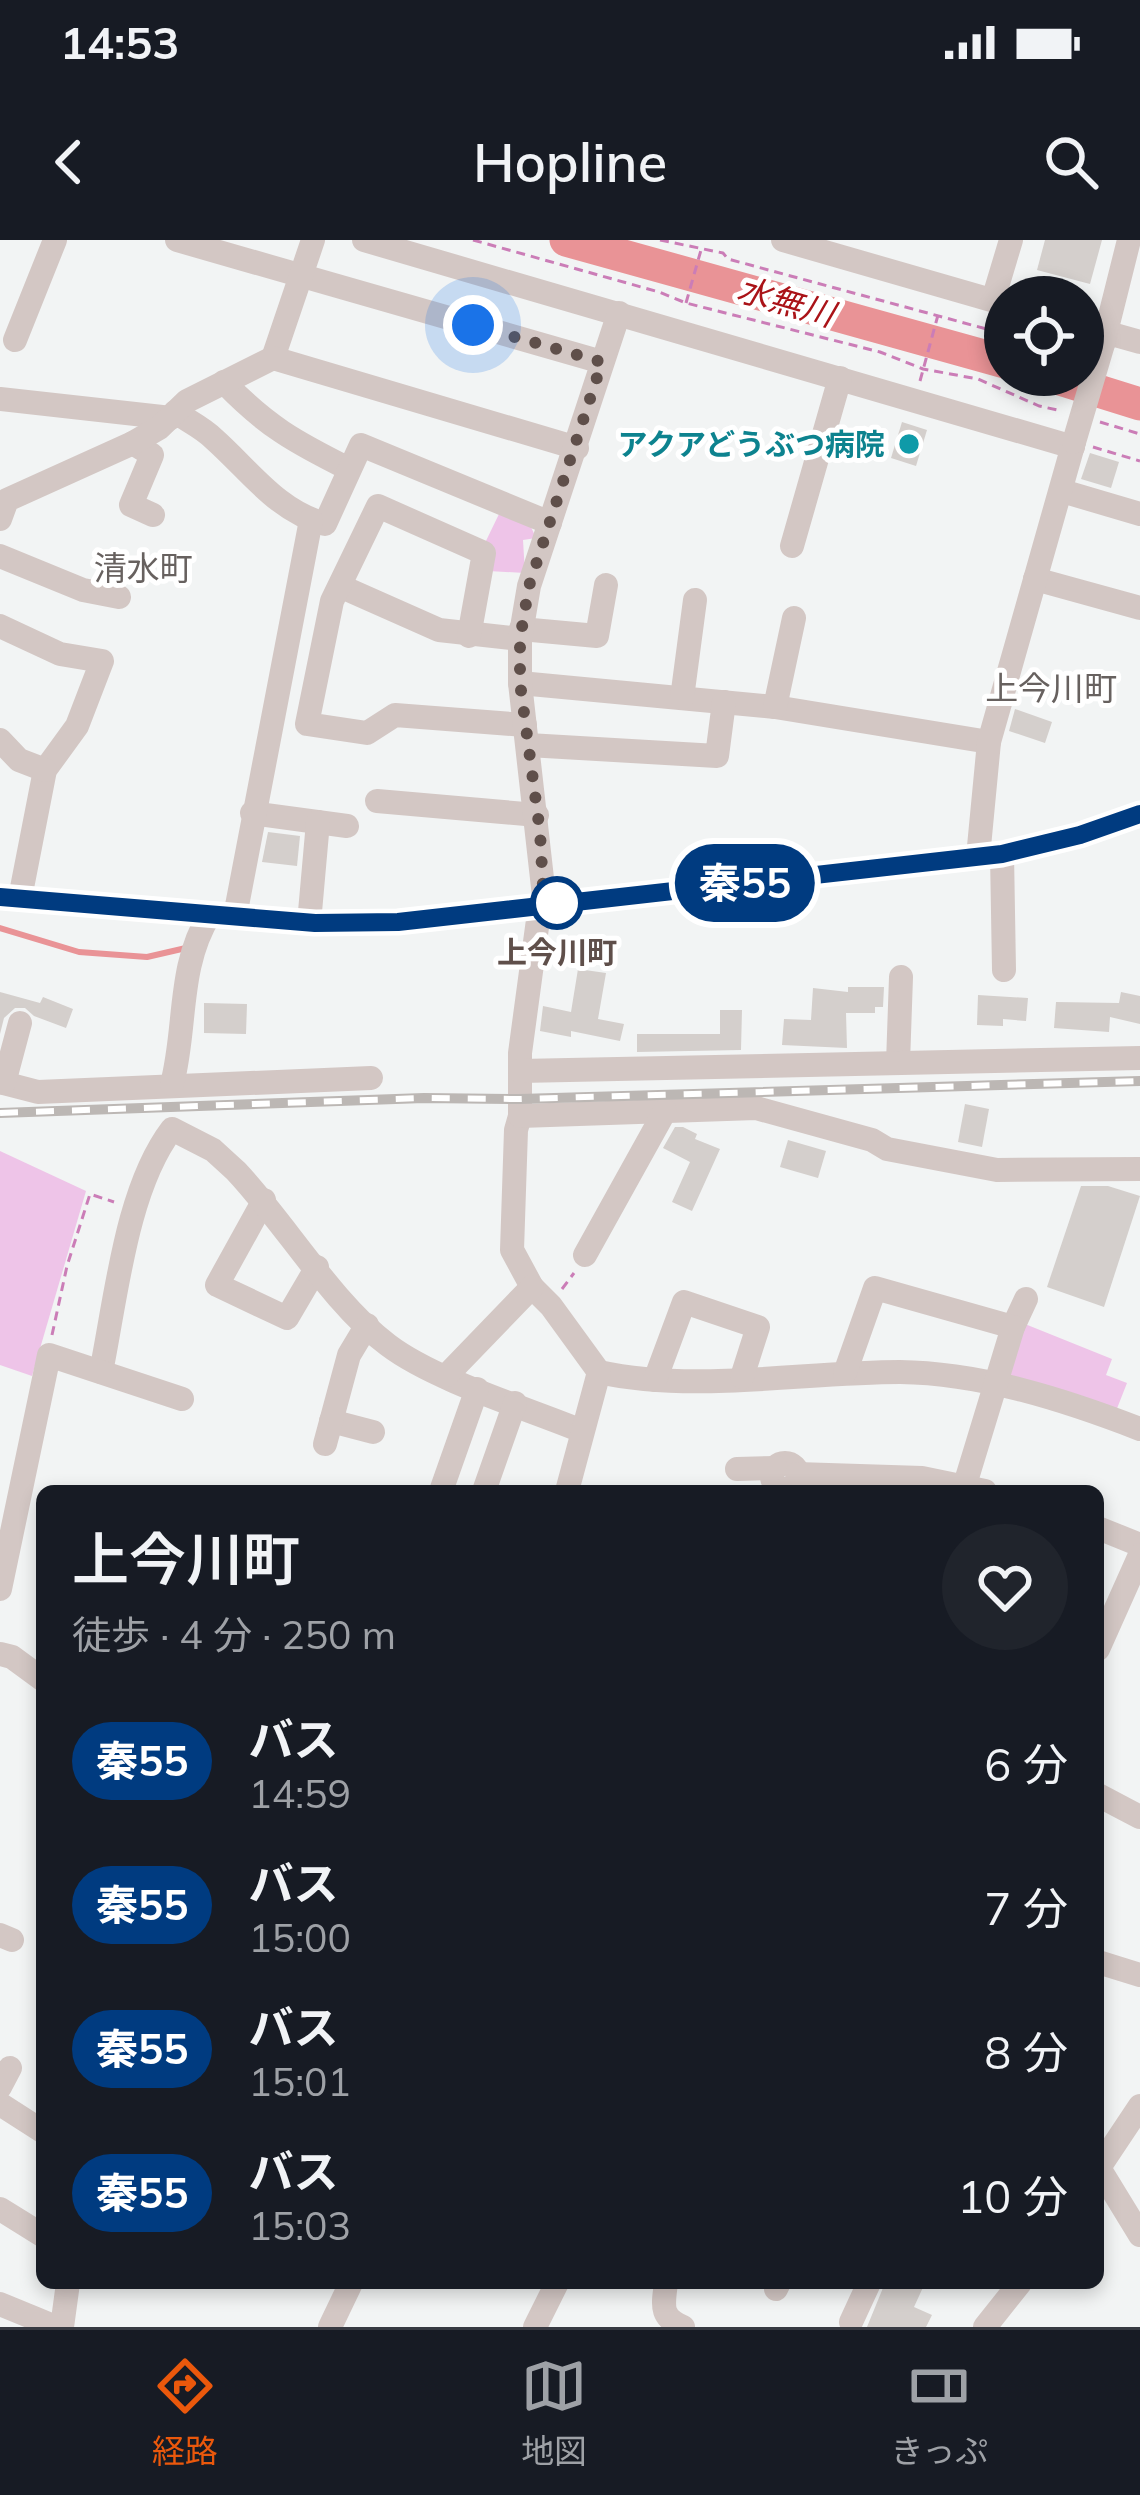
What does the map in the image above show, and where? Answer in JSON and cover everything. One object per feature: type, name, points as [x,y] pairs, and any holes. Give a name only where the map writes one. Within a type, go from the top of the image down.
[{"type":"street","points":[[15,340],[55,240]]},
{"type":"street","points":[[177,240],[602,362]]},
{"type":"street","points":[[273,358],[313,240]]},
{"type":"street","points":[[364,240],[1073,444]]},
{"type":"street","points":[[783,240],[984,298]]},
{"type":"street","points":[[1004,276],[1011,240]]},
{"type":"street","points":[[1104,313],[1129,240]]},
{"type":"street","points":[[619,313],[529,586],[521,634],[520,683],[537,814],[542,905],[520,1071],[510,1240],[532,1287],[599,1372],[655,1380],[905,1372],[995,1385],[1073,1404],[1140,1429]]},
{"type":"street","points":[[1104,335],[1140,341]]},
{"type":"street","points":[[0,519],[7,500],[133,442],[187,401],[273,358],[577,448]]},
{"type":"street","points":[[792,546],[840,378]]},
{"type":"street","points":[[224,382],[258,418],[349,469]]},
{"type":"street","points":[[1004,970],[990,855],[989,742],[1083,396]]},
{"type":"street","points":[[0,399],[173,415],[209,434],[282,506],[325,524],[361,446],[550,523]]},
{"type":"street","points":[[133,442],[152,455],[131,505],[153,515]]},
{"type":"street","points":[[1061,491],[1140,514]]},
{"type":"street","points":[[469,636],[484,553],[378,506],[332,601],[307,724],[367,733],[395,715],[717,756],[724,703]]},
{"type":"street","points":[[172,1084],[184,986],[197,935],[222,915],[252,813],[310,520]]},
{"type":"street","points":[[0,556],[82,590],[119,597]]},
{"type":"street","points":[[1035,579],[1140,608]]},
{"type":"street","points":[[342,587],[439,630],[469,636],[597,636],[606,585]]},
{"type":"street","points":[[682,698],[695,600]]},
{"type":"street","points":[[775,707],[794,617]]},
{"type":"street","points":[[0,626],[60,654],[102,661],[76,726],[45,770],[10,897],[309,922],[398,922],[990,855],[1065,839],[1139,814]]},
{"type":"street","points":[[520,683],[775,707],[989,742]]},
{"type":"street","points":[[0,740],[19,760],[45,770]]},
{"type":"street","points":[[377,801],[537,814]]},
{"type":"street","points":[[252,813],[347,826]]},
{"type":"street","points":[[309,922],[318,822]]},
{"type":"street","points":[[898,1063],[901,977]]},
{"type":"street","points":[[20,1023],[2,1082],[38,1092],[371,1078]]},
{"type":"street","points":[[520,1071],[1140,1058]]},
{"type":"street","points":[[520,1116],[756,1108],[872,1140],[887,1149],[997,1170],[1140,1169]]},
{"type":"street","points":[[585,1255],[665,1111]]},
{"type":"street","points":[[101,1372],[136,1210],[172,1130],[213,1150],[264,1200],[367,1325],[402,1354],[582,1431]]},
{"type":"street","points":[[264,1200],[217,1285],[287,1318],[317,1268]]},
{"type":"street","points":[[447,1375],[532,1287]]},
{"type":"street","points":[[845,1373],[875,1288],[1012,1327]]},
{"type":"street","points":[[972,1485],[995,1385],[1012,1327],[1026,1299]]},
{"type":"street","points":[[655,1380],[684,1302],[758,1327],[742,1377]]},
{"type":"street","points":[[367,1325],[349,1355],[328,1432],[374,1432]]},
{"type":"street","points":[[0,1589],[49,1354],[182,1399]]},
{"type":"street","points":[[569,1485],[599,1372]]},
{"type":"street","points":[[443,1485],[477,1389]]},
{"type":"street","points":[[486,1485],[515,1403]]},
{"type":"street","points":[[737,1469],[873,1474],[945,1485]]},
{"type":"street","points":[[1104,1530],[1140,1545]]},
{"type":"street","points":[[1104,1636],[1140,1555]]},
{"type":"street","points":[[0,1654],[36,1675]]},
{"type":"street","points":[[1104,1798],[1140,1817]]},
{"type":"street","points":[[1104,1964],[1140,1976]]},
{"type":"street","points":[[0,2104],[36,2127]]},
{"type":"street","points":[[1104,2159],[1140,2106]]},
{"type":"street","points":[[1104,2178],[1140,2235]]},
{"type":"street","points":[[0,2209],[36,2232]]},
{"type":"street","points":[[0,2304],[59,2327],[67,2289]]},
{"type":"street","points":[[329,2327],[348,2289]]},
{"type":"street","points":[[535,2327],[554,2289]]},
{"type":"street","points":[[665,2289],[662,2311],[683,2327]]},
{"type":"street","points":[[851,2322],[866,2289]]},
{"type":"street","points":[[985,2327],[1015,2289]]},
{"type":"path","points":[[473,240],[686,303],[880,352],[923,369],[978,379],[1039,406],[1071,414]]},
{"type":"path","points":[[660,240],[723,253],[728,260],[984,328]]},
{"type":"path","points":[[686,303],[702,248]]},
{"type":"path","points":[[920,380],[938,314]]},
{"type":"path","points":[[1094,421],[1140,434]]},
{"type":"path","points":[[1073,444],[1140,461]]},
{"type":"path","points":[[49,1354],[67,1266],[91,1194],[136,1210]]},
{"type":"path","points":[[551,1306],[585,1255]]},
{"type":"shaded area","points":[[499,514],[531,527],[536,538],[523,540],[525,573],[488,571],[484,545]]},
{"type":"shaded area","points":[[0,1151],[86,1191],[32,1376],[0,1365]]},
{"type":"shaded area","points":[[1020,1322],[1112,1359],[1106,1375],[1127,1383],[1116,1411],[1009,1380]]},
{"type":"building","points":[[1045,240],[1102,240],[1092,276],[1037,270]]},
{"type":"building","name":"アクアどうぶつ病院","points":[[902,422],[927,430],[916,466],[891,458]]},
{"type":"building","points":[[1090,453],[1119,462],[1111,488],[1081,479]]},
{"type":"building","points":[[1015,709],[1052,722],[1045,743],[1009,731]]},
{"type":"building","points":[[268,832],[300,836],[297,866],[262,862]]},
{"type":"building","points":[[578,969],[606,973],[598,1019],[624,1024],[620,1041],[571,1031],[571,1037],[540,1031],[543,1006],[571,1012]]},
{"type":"building","points":[[848,987],[884,987],[883,1007],[875,1007],[875,1013],[846,1013],[847,1048],[782,1045],[784,1019],[811,1020],[813,988],[848,992]]},
{"type":"building","points":[[0,992],[40,1003],[43,997],[73,1009],[66,1028],[25,1008],[15,1008],[4,1018],[0,1034]]},
{"type":"building","points":[[1121,992],[1140,996],[1140,1024],[1110,1017],[1109,1032],[1054,1028],[1056,1002],[1119,1003]]},
{"type":"building","points":[[978,995],[1028,998],[1026,1021],[1003,1019],[1003,1026],[977,1025]]},
{"type":"building","points":[[204,1003],[247,1004],[246,1034],[204,1033]]},
{"type":"building","points":[[720,1010],[742,1010],[741,1050],[637,1052],[637,1034],[720,1034]]},
{"type":"building","points":[[965,1104],[989,1109],[982,1147],[958,1142]]},
{"type":"building","points":[[675,1127],[720,1149],[692,1211],[672,1202],[690,1162],[663,1148]]},
{"type":"building","points":[[788,1140],[826,1151],[818,1178],[780,1167]]},
{"type":"building","points":[[1081,1186],[1108,1186],[1140,1196],[1104,1307],[1047,1287]]},
{"type":"building","points":[[883,2289],[922,2289],[914,2307],[932,2315],[926,2327],[867,2327]]},
{"type":"waterway","name":"水無川","points":[[566,240],[984,356]]},
{"type":"waterway","name":"水無川","points":[[1104,393],[1140,404]]},
{"type":"waterway","points":[[0,928],[79,952],[147,957],[186,948]]},
{"type":"railway","points":[[0,1113],[1140,1081]]},
{"type":"bus line","name":"秦55","points":[[0,897],[315,923],[398,922],[1002,854],[1140,814]]},
{"type":"place","name":"アクアどうぶつ病院","points":[[909,444]]},
{"type":"place","name":"上今川町","points":[[557,903]]},
{"type":"district","name":"清水町","points":[[143,567]]},
{"type":"district","name":"上今川町","points":[[1051,687]]},
{"type":"route","points":[[473,325],[602,362],[529,586],[520,639],[520,683],[544,868],[544,905],[557,903]]}]
